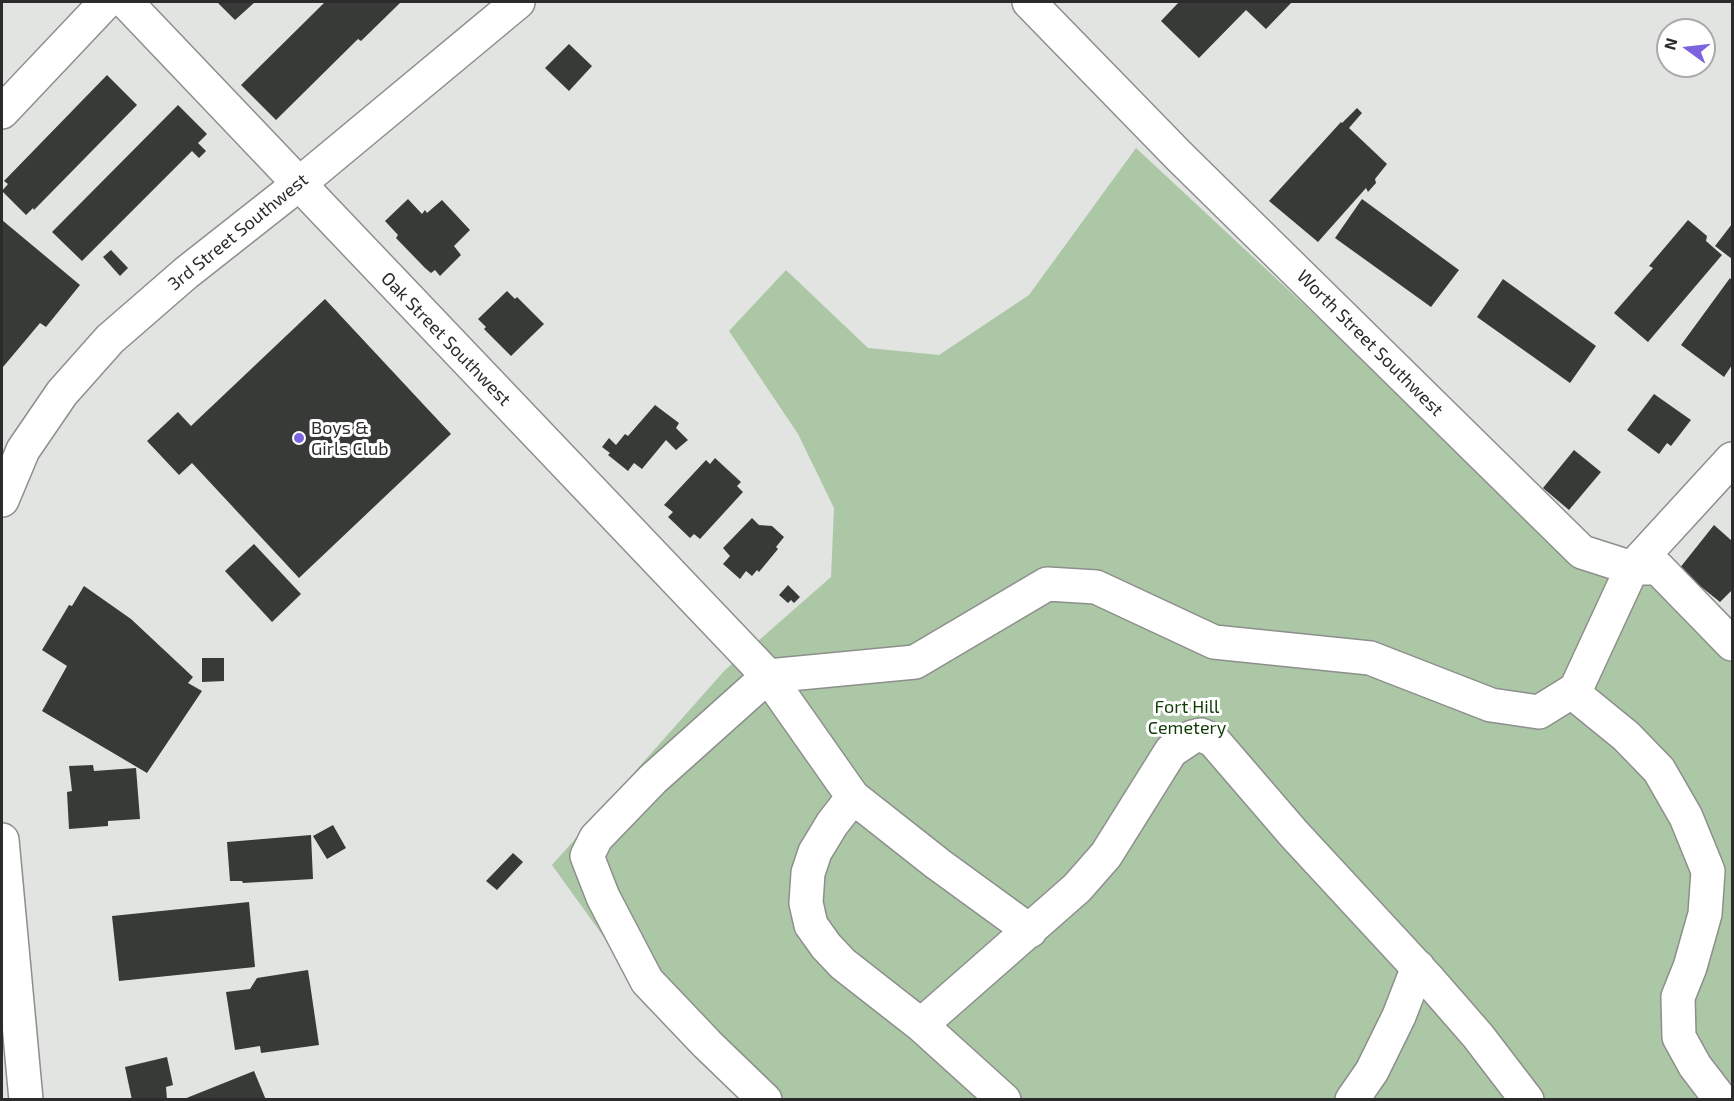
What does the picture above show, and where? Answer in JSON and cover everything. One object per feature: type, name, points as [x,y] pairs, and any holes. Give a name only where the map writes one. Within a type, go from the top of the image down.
[{"type":"street","points":[[2,112],[106,2]]},
{"type":"street","name":"Oak Street Southwest","points":[[126,2],[768,676],[853,797],[938,864],[1030,931]]},
{"type":"street","name":"3rd Street Southwest","points":[[2,500],[23,450],[62,393],[110,339],[186,273],[299,184],[518,2]]},
{"type":"street","name":"Worth Street Southwest","points":[[1029,2],[1179,156],[1582,552],[1632,568],[1658,568],[1732,644]]},
{"type":"street","points":[[765,1100],[647,981],[603,897],[587,856],[596,838],[653,779],[768,676],[915,662],[1047,584],[1096,587],[1214,642],[1370,658],[1491,705],[1539,712],[1576,689],[1632,568],[1732,459]]},
{"type":"street","points":[[1572,692],[1626,736],[1659,770],[1686,817],[1708,871],[1705,914],[1690,967],[1678,997],[1679,1037],[1695,1066],[1721,1100]]},
{"type":"street","points":[[921,1025],[1077,888],[1106,855],[1171,751],[1192,737],[1201,735],[1213,740],[1294,834],[1418,967],[1478,1036],[1527,1100]]},
{"type":"street","points":[[853,797],[832,824],[815,852],[808,873],[806,903],[811,925],[843,964],[921,1025],[1004,1100]]},
{"type":"street","points":[[2,840],[26,1100]]},
{"type":"street","points":[[1352,1100],[1372,1071],[1399,1016],[1418,967]]},
{"type":"green space","name":"Fort Hill Cemetery","points":[[1136,148],[1574,556],[1653,577],[1732,651],[1732,1099],[748,1099],[644,993],[552,865],[725,670],[831,577],[834,508],[798,434],[729,331],[786,270],[868,348],[939,355],[1029,295]]},
{"type":"building","points":[[217,2],[255,2],[235,20]]},
{"type":"building","points":[[325,2],[401,2],[361,41],[358,39],[276,120],[241,85]]},
{"type":"building","points":[[1179,2],[1292,2],[1266,29],[1246,10],[1199,58],[1161,21]]},
{"type":"building","points":[[569,44],[592,66],[569,91],[545,68]]},
{"type":"building","points":[[107,75],[137,105],[34,210],[33,208],[26,215],[2,191],[8,184],[4,181]]},
{"type":"building","points":[[178,105],[207,134],[198,143],[206,151],[199,158],[192,151],[82,261],[52,232]]},
{"type":"building","points":[[1357,108],[1362,113],[1349,128],[1387,164],[1375,179],[1376,183],[1368,192],[1366,188],[1318,242],[1269,201],[1341,122]]},
{"type":"building","points":[[408,199],[422,214],[425,210],[427,213],[442,200],[470,230],[454,246],[461,255],[440,276],[435,270],[431,273],[425,268],[396,238],[398,235],[385,221]]},
{"type":"building","points":[[1362,199],[1459,270],[1431,307],[1335,238]]},
{"type":"building","points":[[2,220],[80,285],[46,327],[40,323],[3,367],[2,364]]},
{"type":"building","points":[[1688,220],[1707,236],[1706,241],[1722,255],[1648,342],[1614,313],[1653,268],[1649,266]]},
{"type":"building","points":[[1732,224],[1732,259],[1715,246]]},
{"type":"building","points":[[111,250],[128,268],[120,276],[103,257]]},
{"type":"building","points":[[1730,278],[1732,281],[1732,365],[1724,377],[1681,345]]},
{"type":"building","points":[[1503,279],[1596,346],[1570,383],[1477,317]]},
{"type":"building","points":[[507,291],[515,299],[517,297],[544,324],[511,356],[484,329],[486,327],[478,319]]},
{"type":"building","name":"Boys & Girls Club","points":[[325,299],[451,434],[299,578],[192,463],[179,475],[147,441],[178,412],[191,426]]},
{"type":"building","points":[[1654,394],[1691,420],[1671,446],[1667,443],[1659,454],[1627,430]]},
{"type":"building","points":[[655,405],[679,423],[676,428],[688,440],[676,450],[666,440],[642,469],[634,463],[628,471],[608,455],[610,453],[602,447],[609,438],[616,445],[625,434],[628,436]]},
{"type":"building","points":[[1574,450],[1601,472],[1569,510],[1543,488]]},
{"type":"building","points":[[715,458],[741,482],[737,486],[743,492],[700,539],[694,534],[690,538],[668,517],[673,512],[664,505],[706,460],[710,464]]},
{"type":"building","points":[[752,518],[759,525],[772,526],[784,537],[776,547],[778,549],[759,572],[757,570],[752,576],[746,571],[740,579],[723,564],[730,556],[723,548]]},
{"type":"building","points":[[1714,525],[1732,541],[1732,590],[1720,602],[1679,569]]},
{"type":"building","points":[[254,544],[301,594],[272,622],[225,571]]},
{"type":"building","points":[[788,585],[800,597],[794,603],[791,600],[788,603],[779,595]]},
{"type":"building","points":[[84,586],[131,619],[193,677],[188,683],[202,691],[147,773],[42,711],[67,666],[42,650],[69,605],[72,606]]},
{"type":"building","points":[[202,658],[224,658],[224,681],[202,682]]},
{"type":"building","points":[[93,765],[94,771],[136,768],[140,819],[108,821],[108,826],[69,829],[67,792],[72,791],[69,766]]},
{"type":"building","points":[[333,825],[346,848],[327,859],[313,836]]},
{"type":"building","points":[[311,835],[313,879],[243,883],[242,881],[230,881],[227,842]]},
{"type":"building","points":[[513,853],[523,862],[497,890],[486,881]]},
{"type":"building","points":[[249,902],[255,967],[119,981],[112,916]]},
{"type":"building","points":[[308,970],[319,1045],[261,1053],[260,1046],[235,1050],[226,992],[250,989],[257,978]]},
{"type":"building","points":[[167,1057],[173,1085],[166,1087],[167,1100],[132,1100],[125,1067]]},
{"type":"building","points":[[254,1071],[266,1100],[184,1100],[184,1099]]},
{"type":"place","name":"Boys & Girls Club","points":[[299,438]]}]
